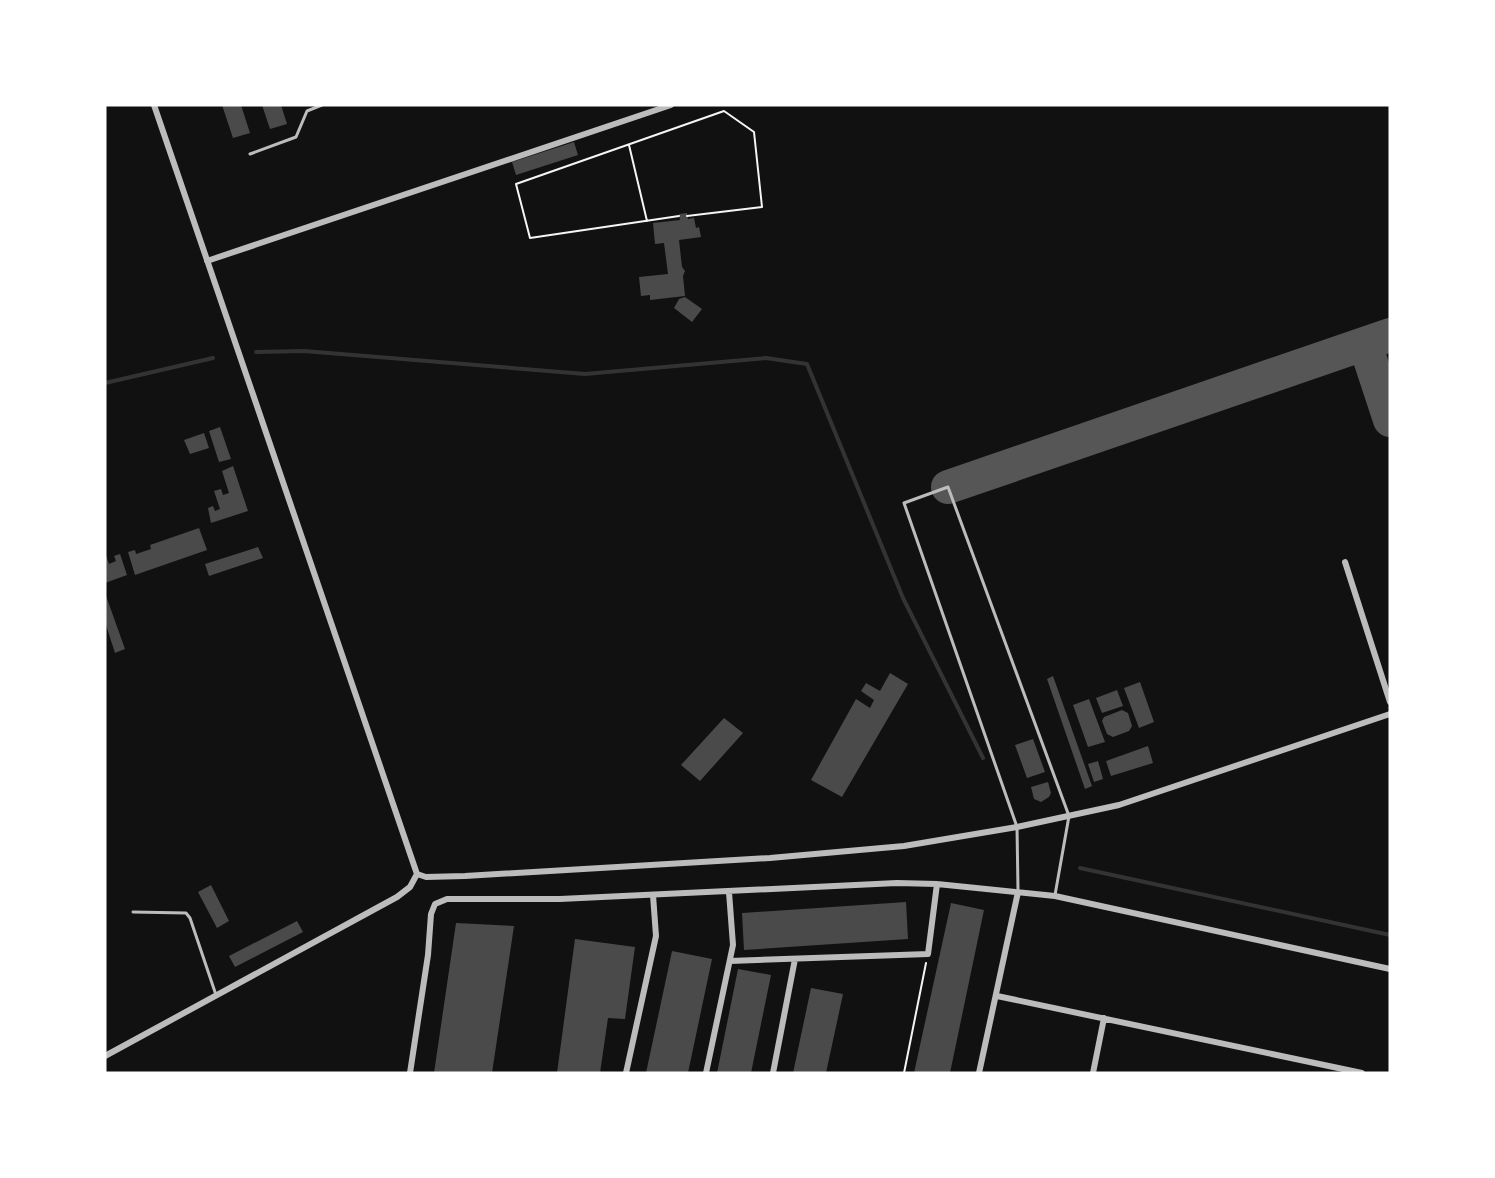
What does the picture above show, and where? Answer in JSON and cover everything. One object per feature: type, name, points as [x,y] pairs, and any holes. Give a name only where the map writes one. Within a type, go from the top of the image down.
[{"type":"street","points":[[105,1056],[397,897],[410,887],[417,874],[154,105]]},
{"type":"street","points":[[207,261],[671,105]]},
{"type":"street","points":[[1345,562],[1390,702]]},
{"type":"street","points":[[417,874],[426,877],[465,876],[770,858],[904,846],[1017,827],[1119,805],[1390,714]]},
{"type":"street","points":[[410,1073],[428,955],[431,914],[435,904],[447,898],[539,899],[897,883],[937,884],[1055,896],[1390,969]]},
{"type":"street","points":[[730,961],[928,954],[937,884]]},
{"type":"street","points":[[706,1073],[733,945],[729,892]]},
{"type":"street","points":[[980,1073],[1018,892]]},
{"type":"street","points":[[626,1073],[656,936],[653,895]]},
{"type":"street","points":[[773,1073],[795,959]]},
{"type":"street","points":[[997,996],[1362,1073]]},
{"type":"street","points":[[1093,1073],[1104,1018]]},
{"type":"lane","points":[[250,154],[296,137],[307,111],[322,105]]},
{"type":"lane","points":[[1018,892],[1017,827],[904,503],[948,487],[1069,816],[1055,896]]},
{"type":"lane","points":[[133,912],[186,913],[190,918],[216,995]]},
{"type":"path","points":[[679,216],[530,238],[516,184],[724,111],[754,132],[762,207],[687,216]]},
{"type":"path","points":[[629,144],[647,221]]},
{"type":"path","points":[[904,1073],[928,954]]},
{"type":"building","points":[[222,105],[241,105],[250,133],[233,138]]},
{"type":"building","points":[[262,105],[281,105],[287,124],[270,129]]},
{"type":"building","points":[[574,142],[578,155],[516,175],[512,162]]},
{"type":"building","points":[[687,213],[688,219],[694,218],[701,237],[679,240],[682,267],[685,271],[683,276],[685,296],[650,300],[650,295],[641,296],[639,277],[668,274],[664,243],[655,244],[653,223],[680,220],[679,214]]},
{"type":"building","points":[[685,297],[702,309],[692,322],[674,308],[679,299]]},
{"type":"building","points":[[220,427],[231,459],[219,462],[209,431]]},
{"type":"building","points":[[204,433],[209,448],[190,454],[184,440]]},
{"type":"building","points":[[233,466],[248,511],[211,523],[208,508],[213,506],[215,511],[220,509],[214,491],[221,489],[223,495],[229,493],[222,471]]},
{"type":"building","points":[[199,528],[207,550],[135,575],[128,552],[135,550],[136,554],[151,549],[150,545]]},
{"type":"building","points":[[258,547],[263,558],[209,576],[205,564]]},
{"type":"building","points":[[105,552],[109,564],[116,561],[114,556],[120,554],[127,575],[105,583]]},
{"type":"building","points":[[105,593],[125,649],[115,653],[105,622]]},
{"type":"building","points":[[890,673],[908,684],[842,797],[811,780],[856,699],[870,708],[874,700],[861,691],[866,683],[880,691]]},
{"type":"building","points":[[1053,676],[1092,786],[1085,789],[1047,679]]},
{"type":"building","points":[[1140,682],[1154,722],[1139,728],[1124,688]]},
{"type":"building","points":[[1117,690],[1123,706],[1102,713],[1096,698]]},
{"type":"building","points":[[1089,699],[1105,742],[1088,747],[1073,705]]},
{"type":"building","points":[[1122,710],[1128,713],[1132,726],[1129,731],[1113,737],[1107,734],[1102,721],[1104,717]]},
{"type":"building","points":[[724,718],[743,733],[700,781],[681,765]]},
{"type":"building","points":[[1033,739],[1045,772],[1027,778],[1015,745]]},
{"type":"building","points":[[1148,746],[1153,763],[1111,776],[1106,761]]},
{"type":"building","points":[[1098,761],[1103,779],[1094,782],[1088,764]]},
{"type":"building","points":[[1048,782],[1051,793],[1049,797],[1041,802],[1034,799],[1031,787]]},
{"type":"building","points":[[211,885],[229,921],[217,928],[198,892]]},
{"type":"building","points":[[906,902],[908,939],[744,950],[742,913]]},
{"type":"building","points":[[951,903],[984,910],[950,1073],[914,1073]]},
{"type":"building","points":[[297,921],[303,932],[235,967],[229,956]]},
{"type":"building","points":[[456,923],[514,926],[492,1073],[434,1073]]},
{"type":"building","points":[[575,939],[635,947],[625,1019],[608,1018],[600,1073],[557,1073]]},
{"type":"building","points":[[672,951],[712,959],[688,1073],[646,1073]]},
{"type":"building","points":[[738,969],[771,975],[751,1073],[717,1073]]},
{"type":"building","points":[[811,988],[843,994],[826,1073],[793,1073]]},
{"type":"waterway","points":[[256,352],[304,351],[585,374],[766,358],[807,364],[903,598],[983,758]]},
{"type":"waterway","points":[[105,383],[213,358]]},
{"type":"waterway","points":[[1080,868],[1390,935]]},
{"type":"taxiway","points":[[948,487],[1390,335]]},
{"type":"taxiway","points":[[1365,344],[1390,420]]}]
